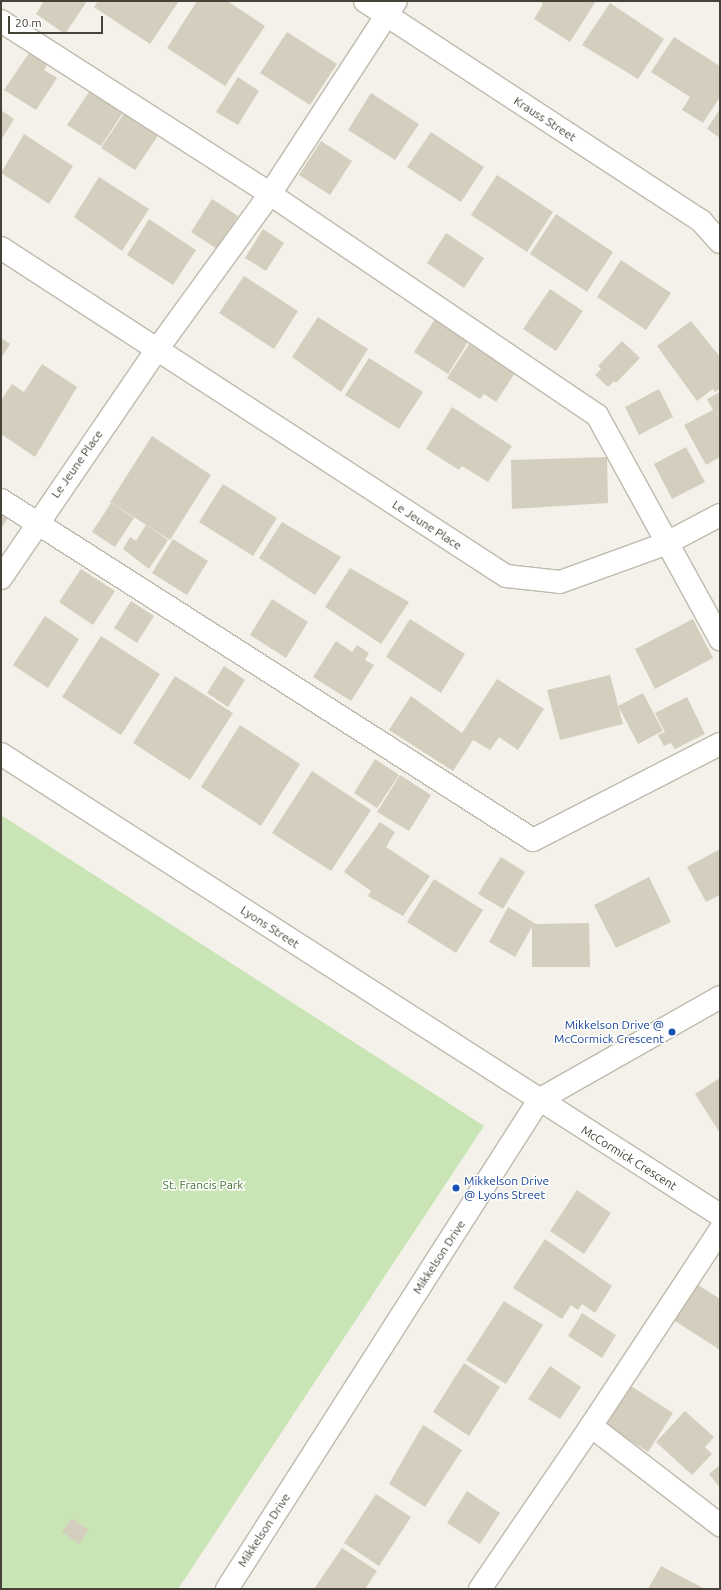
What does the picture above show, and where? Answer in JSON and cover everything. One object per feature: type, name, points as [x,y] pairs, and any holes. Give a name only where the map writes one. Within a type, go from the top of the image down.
[{"type":"street","name":"Krauss Street","points":[[365,1],[392,8],[701,221],[720,242]]},
{"type":"street","points":[[156,351],[270,194],[392,8]]},
{"type":"street","points":[[1,21],[270,194],[597,415],[665,544],[720,639]]},
{"type":"street","name":"Le Jeune Place","points":[[1,248],[156,351],[506,576],[560,582],[665,544],[720,515]]},
{"type":"street","name":"Le Jeune Place","points":[[1,578],[36,523],[156,351]]},
{"type":"street","points":[[1,500],[533,840],[720,744]]},
{"type":"street","name":"Lyons Street","points":[[1,754],[539,1100]]},
{"type":"street","name":"Mikkelson Drive","points":[[226,1589],[539,1100],[720,997]]},
{"type":"street","name":"McCormick Crescent","points":[[539,1100],[720,1215]]},
{"type":"street","points":[[480,1589],[591,1426],[720,1230]]},
{"type":"street","points":[[591,1426],[720,1526]]},
{"type":"green space","name":"St. Francis Park","points":[[1,815],[484,1126],[178,1589],[1,1589]]},
{"type":"building","points":[[44,1],[87,1],[65,34],[36,14]]},
{"type":"building","points":[[98,1],[179,1],[150,44],[94,7]]},
{"type":"building","points":[[197,1],[227,1],[265,26],[225,86],[167,48]]},
{"type":"building","points":[[539,1],[596,1],[570,42],[534,19],[543,4]]},
{"type":"building","points":[[610,3],[664,39],[638,79],[582,45]]},
{"type":"building","points":[[287,32],[337,64],[310,105],[260,73]]},
{"type":"building","points":[[674,37],[720,66],[720,97],[703,123],[682,110],[690,97],[651,72]]},
{"type":"building","points":[[31,50],[49,62],[44,70],[57,78],[36,110],[4,90]]},
{"type":"building","points":[[238,77],[259,91],[238,125],[216,112]]},
{"type":"building","points":[[91,89],[124,111],[101,146],[67,125]]},
{"type":"building","points":[[371,93],[419,124],[395,160],[348,130]]},
{"type":"building","points":[[720,109],[720,138],[707,129]]},
{"type":"building","points":[[1,110],[14,119],[1,140]]},
{"type":"building","points":[[125,112],[159,134],[135,170],[101,148]]},
{"type":"building","points":[[431,132],[484,167],[461,202],[407,167]]},
{"type":"building","points":[[24,134],[73,166],[49,204],[1,173]]},
{"type":"building","points":[[321,141],[352,161],[330,195],[299,175]]},
{"type":"building","points":[[497,175],[553,212],[527,252],[471,215]]},
{"type":"building","points":[[99,177],[149,209],[122,251],[74,217]]},
{"type":"building","points":[[212,199],[238,216],[217,249],[191,232]]},
{"type":"building","points":[[556,214],[613,252],[587,292],[530,254]]},
{"type":"building","points":[[149,219],[196,250],[173,285],[127,255]]},
{"type":"building","points":[[263,229],[284,243],[266,271],[245,258]]},
{"type":"building","points":[[446,233],[484,258],[464,288],[427,263]]},
{"type":"building","points":[[621,260],[671,293],[646,330],[597,297]]},
{"type":"building","points":[[244,276],[298,311],[274,349],[219,313]]},
{"type":"building","points":[[550,289],[583,311],[556,351],[523,329]]},
{"type":"building","points":[[437,316],[471,337],[448,374],[414,352]]},
{"type":"building","points":[[318,317],[368,349],[341,392],[292,357]]},
{"type":"building","points":[[691,321],[720,357],[720,389],[715,392],[713,389],[697,401],[657,346]]},
{"type":"building","points":[[1,338],[10,344],[1,358]]},
{"type":"building","points":[[473,338],[517,370],[496,402],[484,394],[480,399],[447,378]]},
{"type":"building","points":[[622,341],[640,358],[616,383],[614,381],[608,387],[595,375],[601,369],[598,366]]},
{"type":"building","points":[[369,358],[423,392],[399,429],[345,395]]},
{"type":"building","points":[[42,364],[77,387],[35,457],[1,434],[1,400],[12,384],[24,392]]},
{"type":"building","points":[[659,389],[673,417],[639,435],[625,407]]},
{"type":"building","points":[[720,392],[720,457],[706,465],[684,425],[713,410],[707,399]]},
{"type":"building","points":[[452,407],[512,446],[488,482],[462,466],[459,470],[426,449]]},
{"type":"building","points":[[152,436],[211,475],[170,540],[110,502]]},
{"type":"building","points":[[686,447],[705,482],[672,499],[654,464]]},
{"type":"building","points":[[607,457],[608,503],[512,509],[511,460]]},
{"type":"building","points":[[223,484],[277,518],[253,556],[199,522]]},
{"type":"building","points":[[111,503],[134,518],[115,547],[92,532]]},
{"type":"building","points":[[1,513],[8,518],[1,529]]},
{"type":"building","points":[[282,522],[341,557],[315,595],[259,558]]},
{"type":"building","points":[[146,525],[168,540],[149,569],[123,549],[130,537],[136,541]]},
{"type":"building","points":[[173,539],[208,561],[187,595],[152,573]]},
{"type":"building","points":[[350,568],[409,602],[381,644],[325,607]]},
{"type":"building","points":[[81,569],[115,591],[93,625],[59,602]]},
{"type":"building","points":[[272,599],[308,622],[286,658],[250,635]]},
{"type":"building","points":[[131,601],[154,616],[137,643],[114,628]]},
{"type":"building","points":[[45,616],[79,639],[48,688],[13,665]]},
{"type":"building","points":[[410,619],[465,654],[441,693],[386,657]]},
{"type":"building","points":[[693,619],[713,658],[655,689],[635,649]]},
{"type":"building","points":[[101,636],[160,674],[121,735],[62,697]]},
{"type":"building","points":[[336,641],[352,652],[357,645],[369,653],[365,660],[374,665],[351,701],[313,677]]},
{"type":"building","points":[[224,666],[245,680],[228,707],[207,693]]},
{"type":"building","points":[[610,675],[623,724],[560,740],[547,690]]},
{"type":"building","points":[[175,676],[233,713],[190,780],[133,743]]},
{"type":"building","points":[[497,679],[544,709],[518,750],[499,737],[490,750],[473,740],[453,771],[389,730],[411,696],[462,733]]},
{"type":"building","points":[[643,693],[663,731],[638,744],[618,706]]},
{"type":"building","points":[[687,697],[705,734],[675,749],[671,743],[664,746],[658,735],[665,732],[655,713]]},
{"type":"building","points":[[240,725],[300,764],[261,826],[201,787]]},
{"type":"building","points":[[375,759],[399,775],[377,808],[354,793]]},
{"type":"building","points":[[312,771],[371,810],[331,871],[272,833]]},
{"type":"building","points":[[400,775],[431,795],[409,831],[377,812]]},
{"type":"building","points":[[380,822],[395,832],[386,847],[430,876],[403,916],[368,896],[371,891],[344,872]]},
{"type":"building","points":[[720,849],[720,895],[706,902],[687,867]]},
{"type":"building","points":[[501,857],[525,872],[503,909],[478,894]]},
{"type":"building","points":[[649,877],[671,922],[616,948],[594,905]]},
{"type":"building","points":[[434,879],[483,910],[456,953],[407,922]]},
{"type":"building","points":[[508,907],[536,924],[589,923],[590,967],[532,967],[532,927],[515,957],[489,942]]},
{"type":"building","points":[[720,1078],[720,1133],[695,1094]]},
{"type":"building","points":[[577,1190],[611,1213],[584,1254],[550,1231]]},
{"type":"building","points":[[545,1239],[612,1286],[595,1313],[582,1304],[578,1310],[571,1305],[562,1319],[513,1288]]},
{"type":"building","points":[[695,1283],[720,1299],[720,1350],[672,1319]]},
{"type":"building","points":[[504,1301],[543,1325],[506,1384],[466,1360]]},
{"type":"building","points":[[582,1313],[616,1335],[602,1358],[568,1336]]},
{"type":"building","points":[[464,1363],[500,1387],[469,1436],[433,1412]]},
{"type":"building","points":[[550,1366],[581,1387],[560,1419],[528,1399]]},
{"type":"building","points":[[631,1386],[673,1413],[648,1452],[606,1425]]},
{"type":"building","points":[[685,1411],[714,1437],[705,1447],[712,1454],[692,1475],[656,1442]]},
{"type":"building","points":[[423,1425],[462,1450],[425,1507],[389,1484]]},
{"type":"building","points":[[720,1465],[720,1488],[709,1474]]},
{"type":"building","points":[[467,1491],[500,1513],[480,1544],[447,1523]]},
{"type":"building","points":[[376,1494],[411,1517],[379,1566],[344,1543]]},
{"type":"building","points":[[72,1518],[89,1530],[79,1544],[62,1532]]},
{"type":"building","points":[[342,1548],[377,1571],[365,1589],[314,1589]]},
{"type":"building","points":[[661,1566],[705,1589],[648,1589]]},
{"type":"place","name":"Mikkelson Drive @ McCormick Crescent","points":[[672,1032]]},
{"type":"place","name":"Mikkelson Drive @ Lyons Street","points":[[456,1188]]}]
